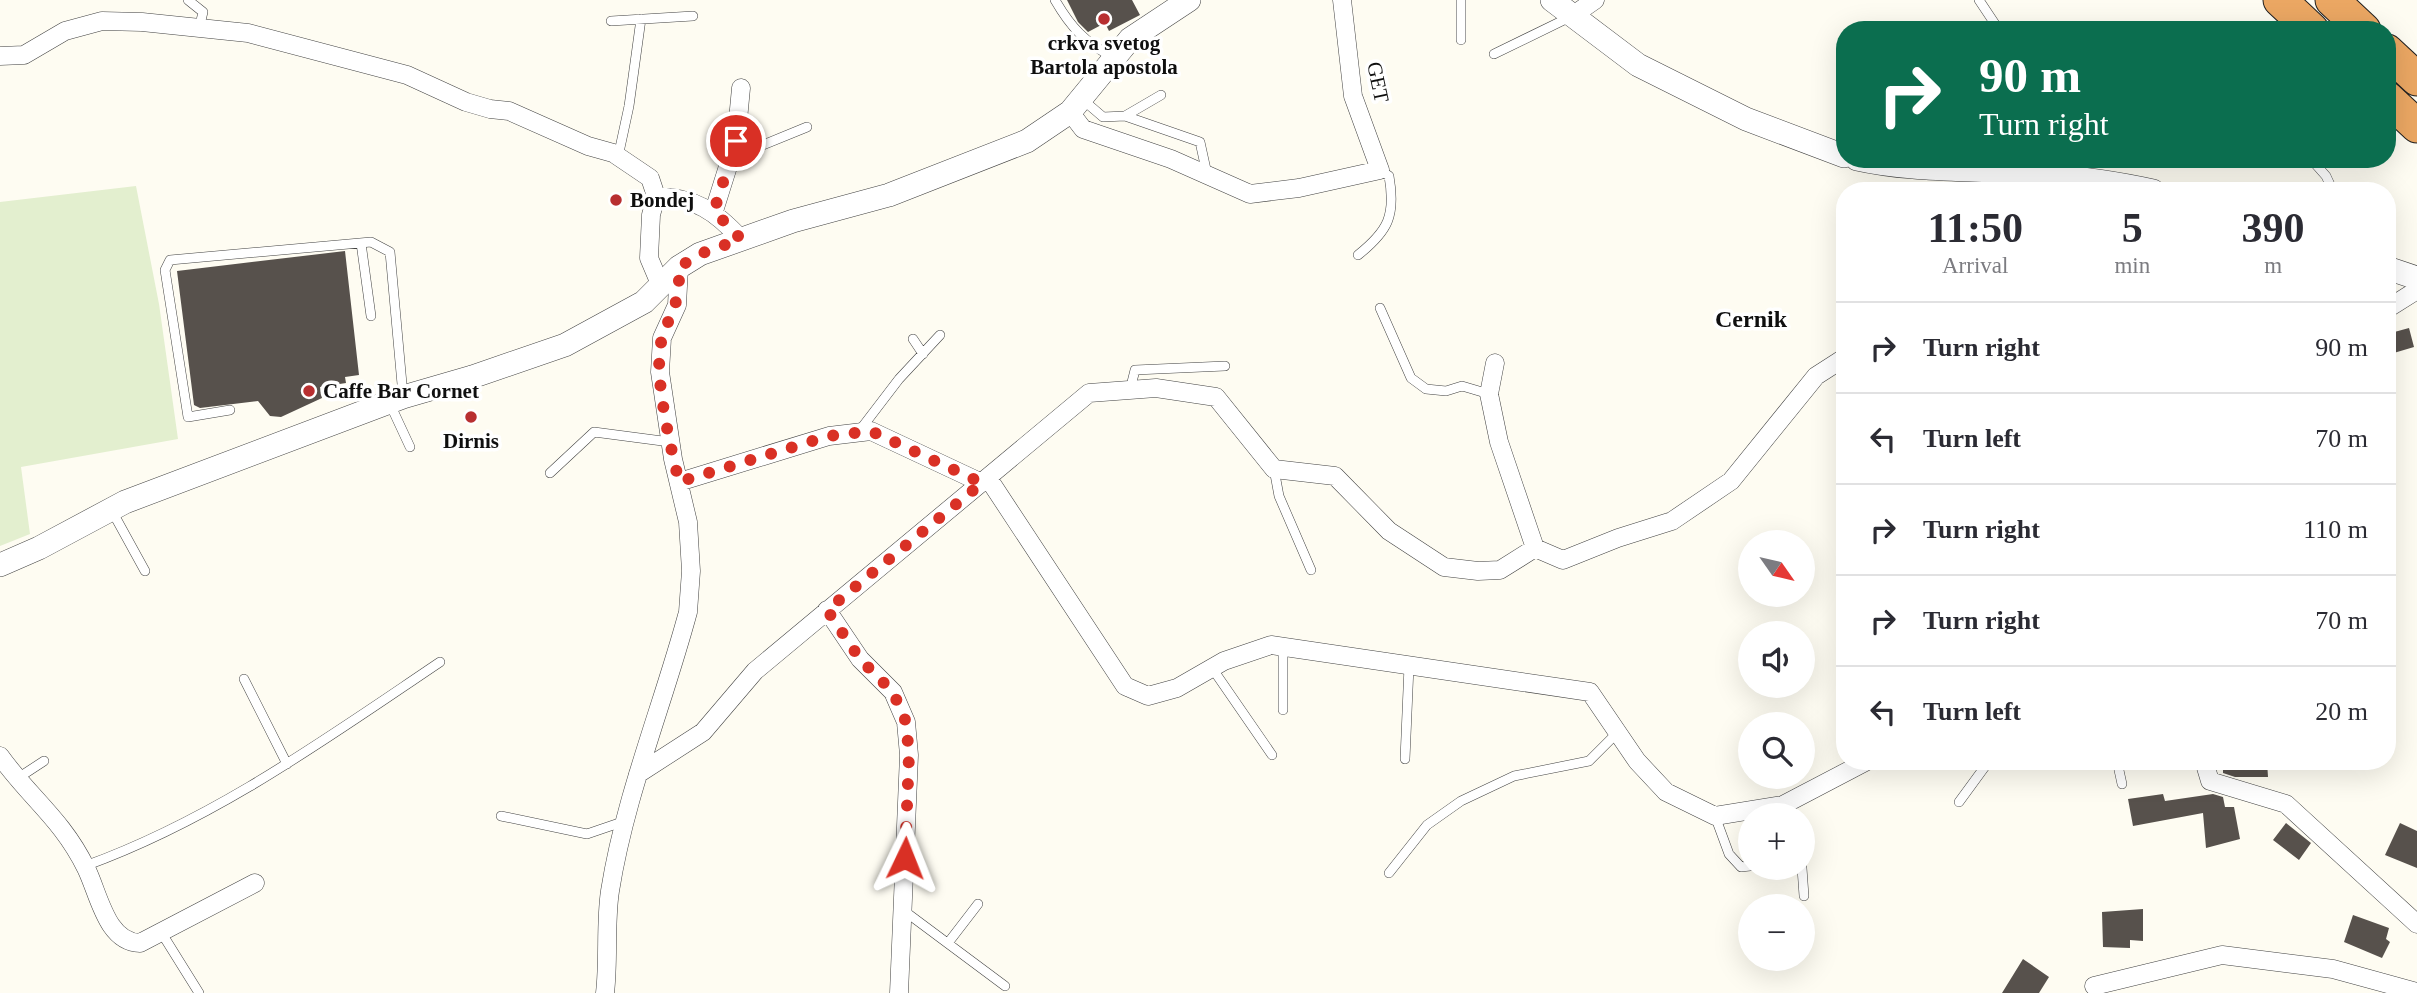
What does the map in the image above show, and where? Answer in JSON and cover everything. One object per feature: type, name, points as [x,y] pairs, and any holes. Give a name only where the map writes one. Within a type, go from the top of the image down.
[{"type":"highway","points":[[2280,0],[2302,21]]},
{"type":"highway","points":[[2332,0],[2354,21]]},
{"type":"highway","points":[[2396,59],[2417,79]]},
{"type":"highway","points":[[2396,107],[2417,126]]},
{"type":"street","points":[[0,565],[39,548],[111,509],[396,400],[565,345],[645,302],[679,267],[700,254],[741,239],[889,195],[1027,141],[1076,106],[1130,39],[1189,0]]},
{"type":"street","name":"GET","points":[[1342,0],[1353,96],[1380,170]]},
{"type":"street","points":[[1552,0],[1638,65],[1746,119],[1836,153]]},
{"type":"street","points":[[1572,16],[1595,0]]},
{"type":"street","points":[[0,56],[24,55],[65,31],[102,21],[248,33],[407,75],[466,102],[490,109],[509,110],[618,157],[650,178],[656,196],[651,215],[649,258],[660,284]]},
{"type":"street","points":[[714,211],[733,150],[741,88]]},
{"type":"street","points":[[1076,106],[1083,129],[1207,174],[1250,194],[1298,188],[1380,170]]},
{"type":"street","points":[[1940,168],[1994,181],[2012,182]]},
{"type":"street","points":[[656,196],[673,197],[714,211],[741,239]]},
{"type":"street","points":[[605,993],[610,891],[626,820],[688,612],[688,522],[670,442],[660,353],[662,338],[677,305],[679,267]]},
{"type":"street","points":[[2396,271],[2417,278]]},
{"type":"street","points":[[2396,303],[2417,290]]},
{"type":"street","points":[[1495,363],[1489,394],[1499,442],[1535,548],[1563,560],[1618,538],[1672,522],[1731,481],[1816,376],[1836,363]]},
{"type":"street","points":[[639,774],[703,733],[755,671],[1089,393],[1156,388],[1216,397],[1274,469],[1335,476],[1389,531],[1444,567],[1478,572],[1500,570],[1535,548]]},
{"type":"street","points":[[679,482],[829,436],[871,431],[985,481],[1125,686],[1148,696],[1177,688],[1212,668],[1271,645],[1590,692],[1637,761],[1666,792],[1715,816],[1783,805],[1850,770]]},
{"type":"street","points":[[827,610],[860,659],[893,692],[906,722],[909,755],[899,993]]},
{"type":"street","points":[[0,757],[62,826],[85,866],[115,934],[129,942],[139,943],[255,883]]},
{"type":"street","points":[[2207,770],[2210,781],[2286,804],[2417,924]]},
{"type":"street","points":[[2094,986],[2222,955],[2333,969],[2417,992]]},
{"type":"lane","points":[[188,0],[203,12],[199,29]]},
{"type":"lane","points":[[1055,0],[1070,26],[1091,45],[1113,57]]},
{"type":"lane","points":[[1461,0],[1461,40]]},
{"type":"lane","points":[[1979,0],[1993,21]]},
{"type":"lane","points":[[611,21],[693,16]]},
{"type":"lane","points":[[1494,54],[1572,16]]},
{"type":"lane","points":[[618,157],[629,106],[641,19]]},
{"type":"lane","points":[[1125,116],[1161,94]]},
{"type":"lane","points":[[1076,106],[1102,117],[1125,116],[1200,142],[1207,174]]},
{"type":"lane","points":[[733,150],[753,149],[807,127]]},
{"type":"lane","points":[[1358,255],[1382,235],[1390,214],[1389,176],[1380,170]]},
{"type":"lane","points":[[230,410],[188,417],[165,270],[170,260],[371,242],[390,252],[396,400],[410,447]]},
{"type":"lane","points":[[361,243],[371,316]]},
{"type":"lane","points":[[1380,309],[1411,378],[1426,389],[1446,391],[1462,386],[1489,394]]},
{"type":"lane","points":[[859,432],[899,379],[940,335]]},
{"type":"lane","points":[[913,339],[923,354]]},
{"type":"lane","points":[[1130,390],[1135,370],[1225,366]]},
{"type":"lane","points":[[550,473],[594,432],[670,442]]},
{"type":"lane","points":[[1274,469],[1279,496],[1311,570]]},
{"type":"lane","points":[[111,509],[145,571]]},
{"type":"lane","points":[[1283,647],[1283,710]]},
{"type":"lane","points":[[85,866],[162,837],[287,764],[440,662]]},
{"type":"lane","points":[[1405,759],[1409,666]]},
{"type":"lane","points":[[1212,668],[1272,755]]},
{"type":"lane","points":[[244,680],[287,764]]},
{"type":"lane","points":[[1389,873],[1427,825],[1461,801],[1514,776],[1589,761],[1617,733]]},
{"type":"lane","points":[[18,778],[44,761]]},
{"type":"lane","points":[[1959,803],[1983,770]]},
{"type":"lane","points":[[2119,770],[2122,784]]},
{"type":"lane","points":[[501,816],[587,834],[626,820]]},
{"type":"lane","points":[[1715,816],[1729,854],[1738,864]]},
{"type":"lane","points":[[947,943],[978,904]]},
{"type":"lane","points":[[903,910],[1005,986]]},
{"type":"lane","points":[[161,932],[199,993]]},
{"type":"green space","points":[[136,186],[159,304],[178,439],[21,467],[30,534],[0,546],[0,202]]},
{"type":"building","name":"crkva svetog Bartola apostola","points":[[1067,0],[1132,0],[1140,15],[1109,31],[1105,23],[1088,32],[1078,22]]},
{"type":"building","points":[[345,251],[359,375],[345,377],[346,383],[320,387],[322,398],[281,417],[270,416],[258,401],[200,408],[194,405],[177,271]]},
{"type":"building","points":[[2409,328],[2414,347],[2396,352],[2396,332]]},
{"type":"building","points":[[2223,770],[2268,770],[2268,777],[2235,777],[2223,773]]},
{"type":"building","points":[[2163,794],[2165,801],[2213,794],[2223,797],[2225,807],[2234,807],[2240,839],[2206,848],[2203,813],[2133,826],[2128,799]]},
{"type":"building","points":[[2286,823],[2311,843],[2299,860],[2273,840]]},
{"type":"building","points":[[2400,823],[2417,831],[2417,868],[2385,855]]},
{"type":"building","points":[[2143,909],[2143,941],[2130,940],[2130,948],[2103,947],[2102,912]]},
{"type":"building","points":[[2353,915],[2389,928],[2386,939],[2390,942],[2382,958],[2344,942]]},
{"type":"building","points":[[2023,959],[2049,977],[2039,993],[2002,993]]},
{"type":"place","name":"crkva svetog Bartola apostola","points":[[1104,19]]},
{"type":"place","name":"Bondej","points":[[616,200]]},
{"type":"place","name":"Caffe Bar Cornet","points":[[309,391]]},
{"type":"place","name":"Dirnis","points":[[471,417]]},
{"type":"district","name":"Cernik","points":[[1751,319]]},
{"type":"route","points":[[736,141],[714,211],[741,239],[700,254],[679,267],[680,288],[677,305],[662,338],[660,372],[667,426],[679,482],[829,436],[871,431],[982,483],[827,610],[860,659],[893,692],[906,722],[909,755],[905,858]]}]
